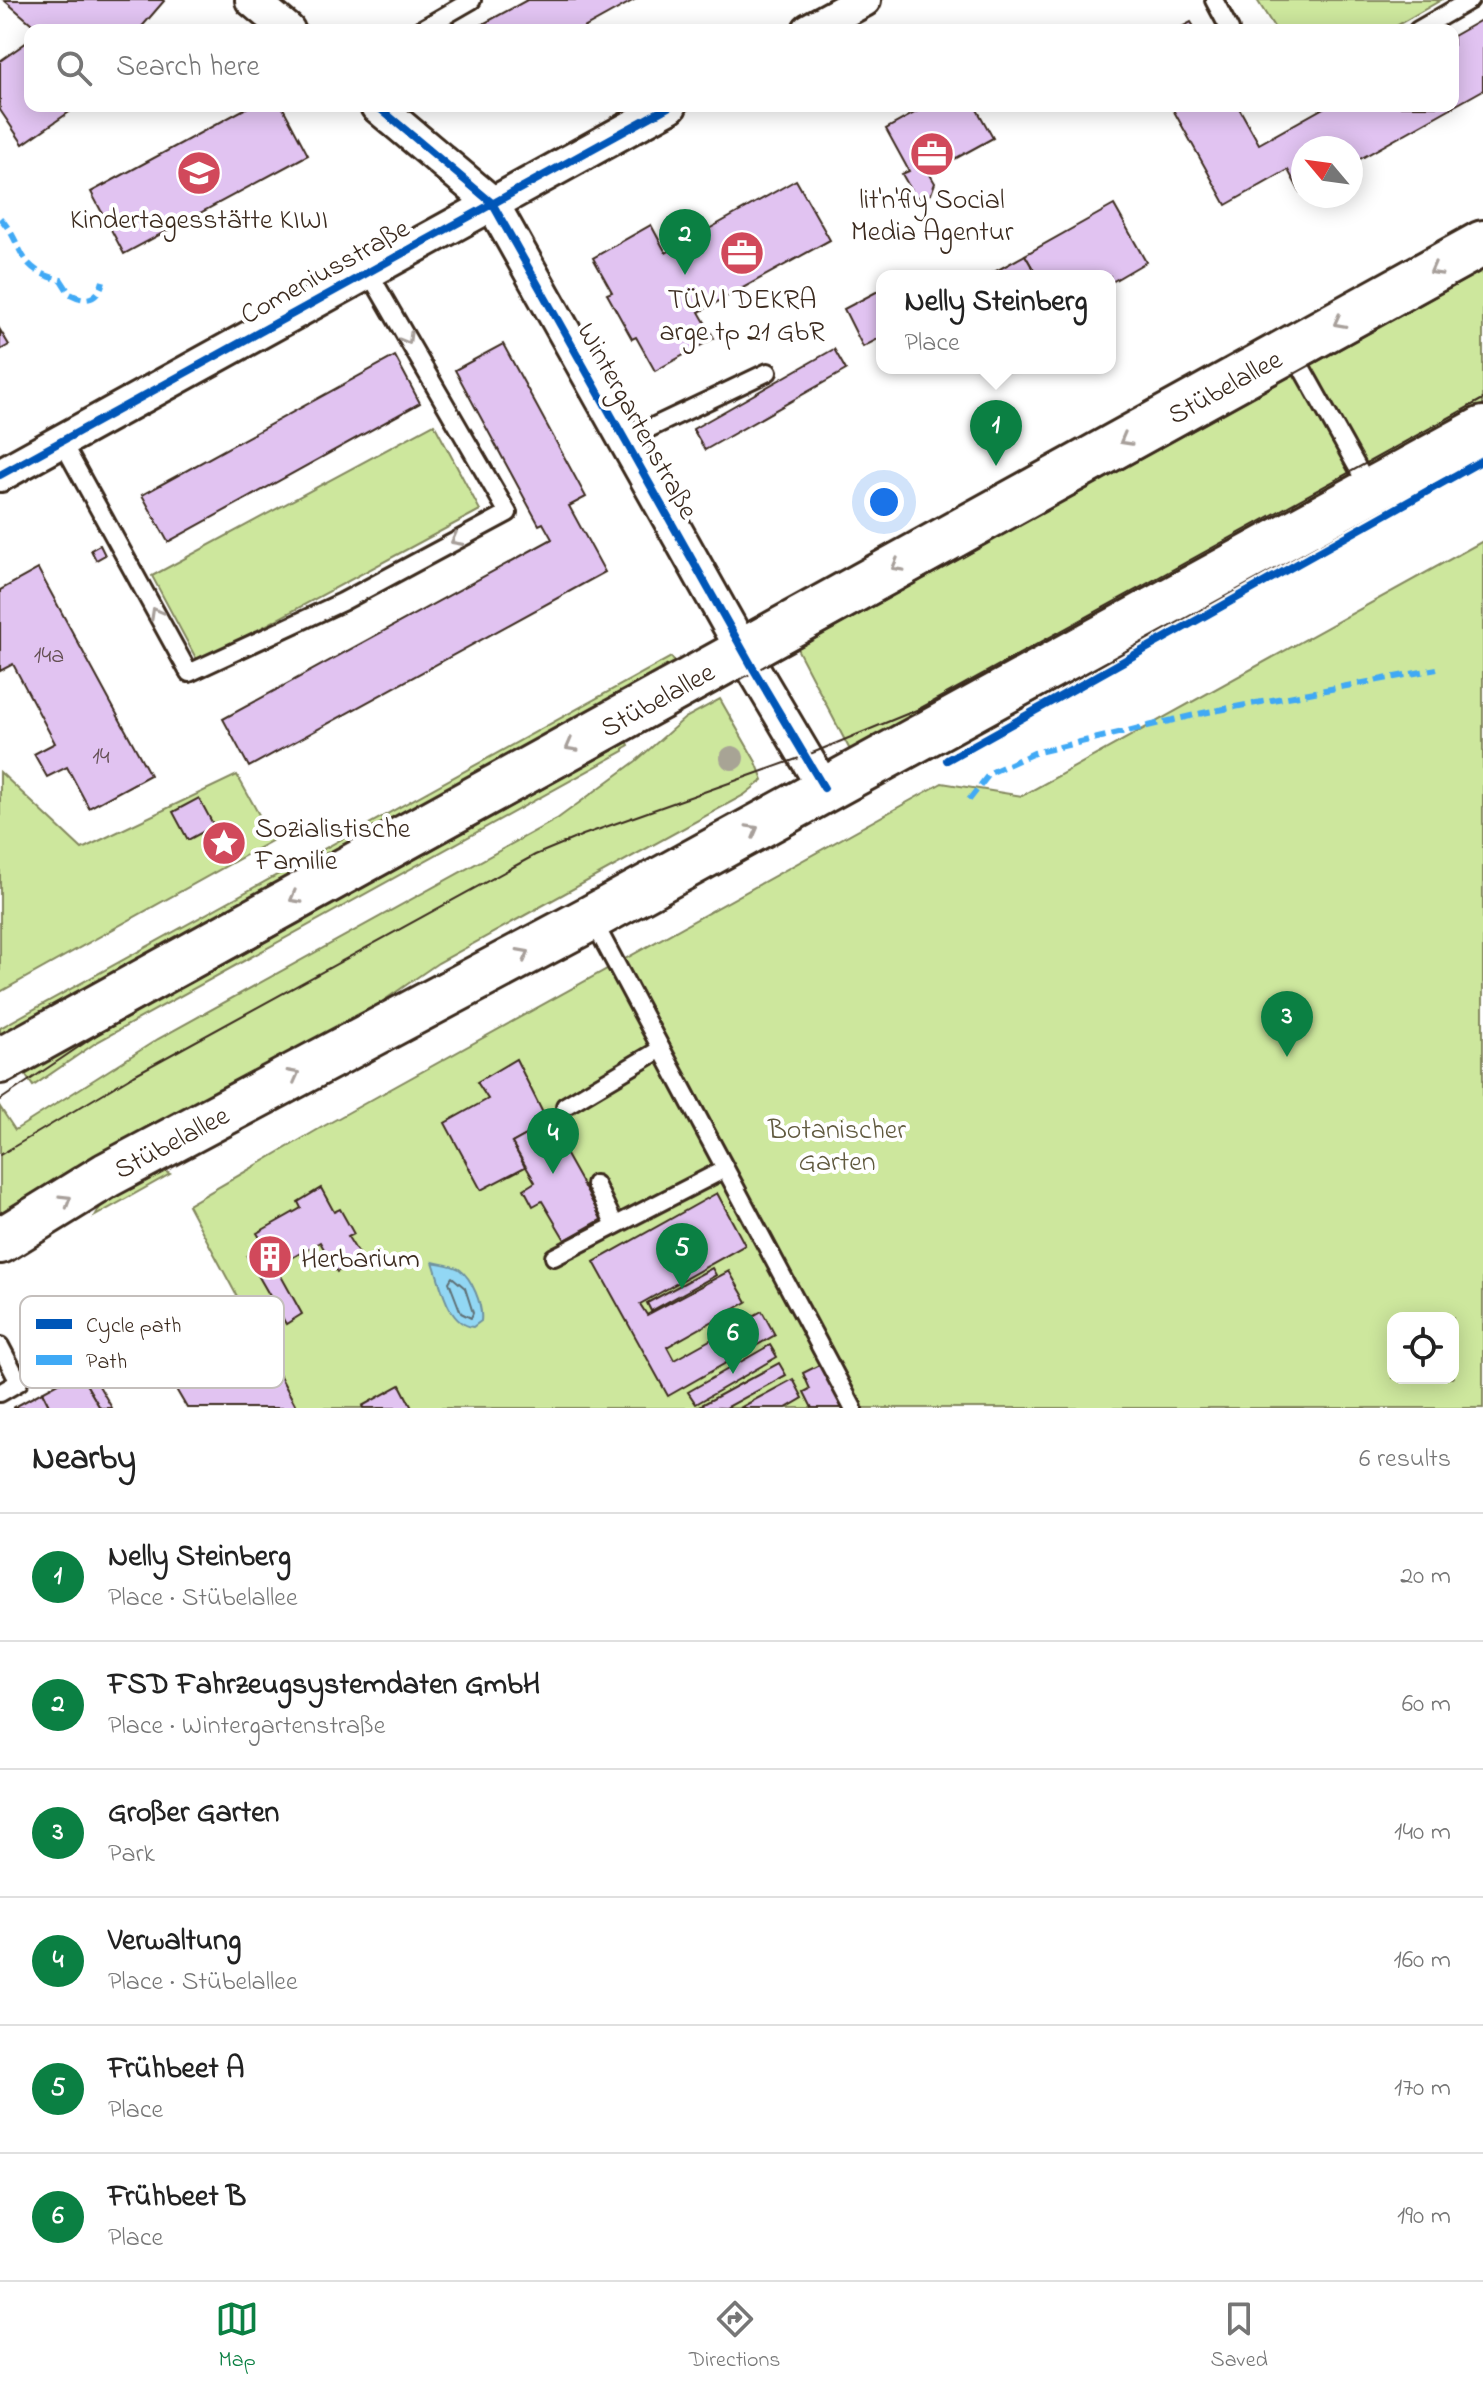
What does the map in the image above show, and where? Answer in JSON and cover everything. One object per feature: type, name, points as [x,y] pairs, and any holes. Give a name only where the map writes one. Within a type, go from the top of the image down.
[{"type":"main road","name":"Stübelallee","points":[[0,1061],[1483,243]]},
{"type":"main road","name":"Stübelallee","points":[[0,1241],[107,1175],[591,918],[1483,429]]},
{"type":"street","points":[[252,0],[281,24]]},
{"type":"street","points":[[818,24],[851,3]]},
{"type":"street","name":"Wintergartenstraße","points":[[384,112],[492,203],[824,788]]},
{"type":"street","name":"Comeniusstraße","points":[[0,475],[659,112]]},
{"type":"lane","points":[[430,24],[472,0]]},
{"type":"lane","points":[[1214,0],[1227,24]]},
{"type":"lane","points":[[1428,24],[1470,0]]},
{"type":"lane","points":[[61,440],[189,673],[342,602],[508,513],[368,271]]},
{"type":"lane","points":[[1291,348],[1371,491]]},
{"type":"lane","points":[[625,440],[768,372]]},
{"type":"lane","points":[[591,918],[853,1408]]},
{"type":"lane","points":[[565,1106],[661,1049]]},
{"type":"lane","points":[[554,1257],[725,1169]]},
{"type":"lane","points":[[595,1184],[615,1225]]},
{"type":"lane","points":[[0,1346],[19,1382],[0,1393]]},
{"type":"green space","points":[[1257,0],[1441,0],[1399,24],[1272,24]]},
{"type":"green space","points":[[1483,260],[1483,409],[882,742],[850,750],[793,641]]},
{"type":"green space","points":[[434,424],[480,510],[198,662],[152,576]]},
{"type":"green space","name":"Botanischer Garten","points":[[1483,541],[1483,1408],[297,1408],[284,1384],[284,1296],[237,1296],[188,1205],[324,1126],[942,783],[1022,796]]},
{"type":"green space","points":[[671,657],[676,664],[0,1039],[0,1028]]},
{"type":"green space","points":[[720,699],[763,780],[744,795],[438,963],[331,1037],[0,1213],[0,1107],[15,1130],[158,1039],[557,819],[636,761],[685,718]]},
{"type":"green space","points":[[624,734],[629,745],[624,751],[97,1042],[33,1086],[20,1067]]},
{"type":"green space","points":[[0,772],[82,849],[237,775],[273,840],[0,992]]},
{"type":"green space","points":[[157,1167],[170,1174],[95,1216],[106,1197]]},
{"type":"water","points":[[433,1262],[456,1268],[472,1285],[481,1315],[481,1321],[473,1327],[457,1319],[451,1311]]},
{"type":"building","points":[[4,0],[164,1],[144,24],[32,24]]},
{"type":"building","points":[[527,0],[634,0],[591,24],[483,24]]},
{"type":"building","points":[[1483,19],[1483,90],[1459,103],[1459,33]]},
{"type":"building","points":[[24,44],[24,112],[69,112],[23,144],[0,110],[0,61]]},
{"type":"building","name":"Kindertagesstätte KIWI","points":[[239,112],[285,112],[308,155],[124,254],[91,192]]},
{"type":"building","name":"lit'n'fly Social Media Agentur","points":[[916,112],[978,112],[993,138],[929,173],[935,183],[931,194],[922,199],[914,195],[902,174],[909,171],[886,129]]},
{"type":"building","points":[[1174,112],[1241,112],[1259,144],[1316,112],[1444,112],[1363,157],[1363,136],[1291,136],[1291,176],[1288,170],[1226,205]]},
{"type":"building","points":[[796,180],[830,240],[699,312],[714,338],[655,371],[636,337],[632,339],[607,294],[612,292],[593,258],[651,225],[666,253]]},
{"type":"building","points":[[1114,205],[1146,262],[1116,280],[1116,270],[1034,270],[1025,255]]},
{"type":"building","points":[[1025,255],[1034,270],[998,270]]},
{"type":"building","points":[[876,292],[876,340],[863,347],[844,309]]},
{"type":"building","points":[[0,330],[9,345],[0,350]]},
{"type":"building","points":[[503,344],[586,497],[569,506],[605,572],[249,767],[223,719],[552,539],[543,523],[539,525],[455,370]]},
{"type":"building","points":[[834,349],[846,370],[705,450],[693,429]]},
{"type":"building","points":[[395,356],[420,403],[168,542],[142,495]]},
{"type":"building","points":[[100,545],[105,555],[96,560],[91,550]]},
{"type":"building","points":[[38,569],[150,775],[89,808],[67,767],[47,777],[34,754],[55,743],[13,664],[0,671],[0,590]]},
{"type":"building","points":[[199,798],[214,826],[188,840],[173,812]]},
{"type":"building","points":[[516,1059],[548,1123],[512,1143],[525,1167],[481,1190],[445,1123],[488,1099],[477,1082]]},
{"type":"building","points":[[548,1123],[602,1219],[565,1240],[542,1201],[533,1206],[524,1189],[535,1182],[512,1143]]},
{"type":"building","name":"Herbarium","points":[[321,1188],[334,1212],[340,1209],[354,1234],[348,1237],[361,1258],[337,1272],[320,1242],[276,1267],[302,1314],[286,1324],[284,1296],[270,1296],[247,1256],[265,1246],[257,1233],[301,1208],[298,1202]]},
{"type":"building","points":[[717,1193],[745,1245],[640,1304],[647,1315],[729,1271],[747,1302],[667,1347],[674,1360],[762,1311],[775,1335],[668,1396],[594,1262]]},
{"type":"building","points":[[712,1268],[716,1275],[651,1311],[647,1303]]},
{"type":"building","points":[[770,1345],[777,1357],[696,1404],[688,1392]]},
{"type":"building","points":[[779,1363],[786,1375],[726,1408],[698,1407]]},
{"type":"building","points":[[823,1363],[845,1408],[812,1408],[804,1392],[810,1389],[803,1373]]},
{"type":"building","points":[[793,1379],[803,1398],[786,1408],[740,1408]]},
{"type":"building","points":[[284,1384],[297,1408],[187,1408],[175,1388],[284,1388]]},
{"type":"building","points":[[400,1385],[412,1408],[363,1408],[362,1406]]},
{"type":"building","points":[[49,1388],[88,1388],[100,1408],[50,1408],[42,1392]]},
{"type":"building","points":[[88,1388],[100,1388],[112,1408],[100,1408]]},
{"type":"building","points":[[42,1392],[50,1408],[13,1408]]},
{"type":"tram line","points":[[0,1100],[101,1032],[1483,270]]},
{"type":"tram line","points":[[0,1155],[134,1075],[535,855],[805,756],[919,709],[1483,399]]},
{"type":"marked path","points":[[0,218],[28,263],[35,270],[61,280],[70,294],[91,298],[103,281]]},
{"type":"marked path","points":[[969,800],[990,773],[1034,753],[1203,713],[1437,669]]},
{"type":"cycle path","points":[[384,112],[492,203],[754,670],[824,788]]},
{"type":"cycle path","points":[[0,475],[659,112]]},
{"type":"cycle path","points":[[947,760],[1483,460]]},
{"type":"place","name":"lit'n'fly Social Media Agentur","points":[[932,154]]},
{"type":"place","name":"Kindertagesstätte KIWI","points":[[199,173]]},
{"type":"place","name":"TÜV | DEKRA arge tp 21 GbR","points":[[742,253]]},
{"type":"place","name":"FSD Fahrzeugsystemdaten GmbH","points":[[685,275]]},
{"type":"place","name":"Nelly Steinberg","points":[[996,466]]},
{"type":"place","name":"Sozialistische Familie","points":[[224,843]]},
{"type":"place","name":"Großer Garten","points":[[1287,1057]]},
{"type":"place","name":"Verwaltung","points":[[553,1174]]},
{"type":"place","name":"Herbarium","points":[[270,1257]]},
{"type":"place","name":"Frühbeet A","points":[[682,1289]]},
{"type":"place","name":"Frühbeet B","points":[[733,1374]]}]
